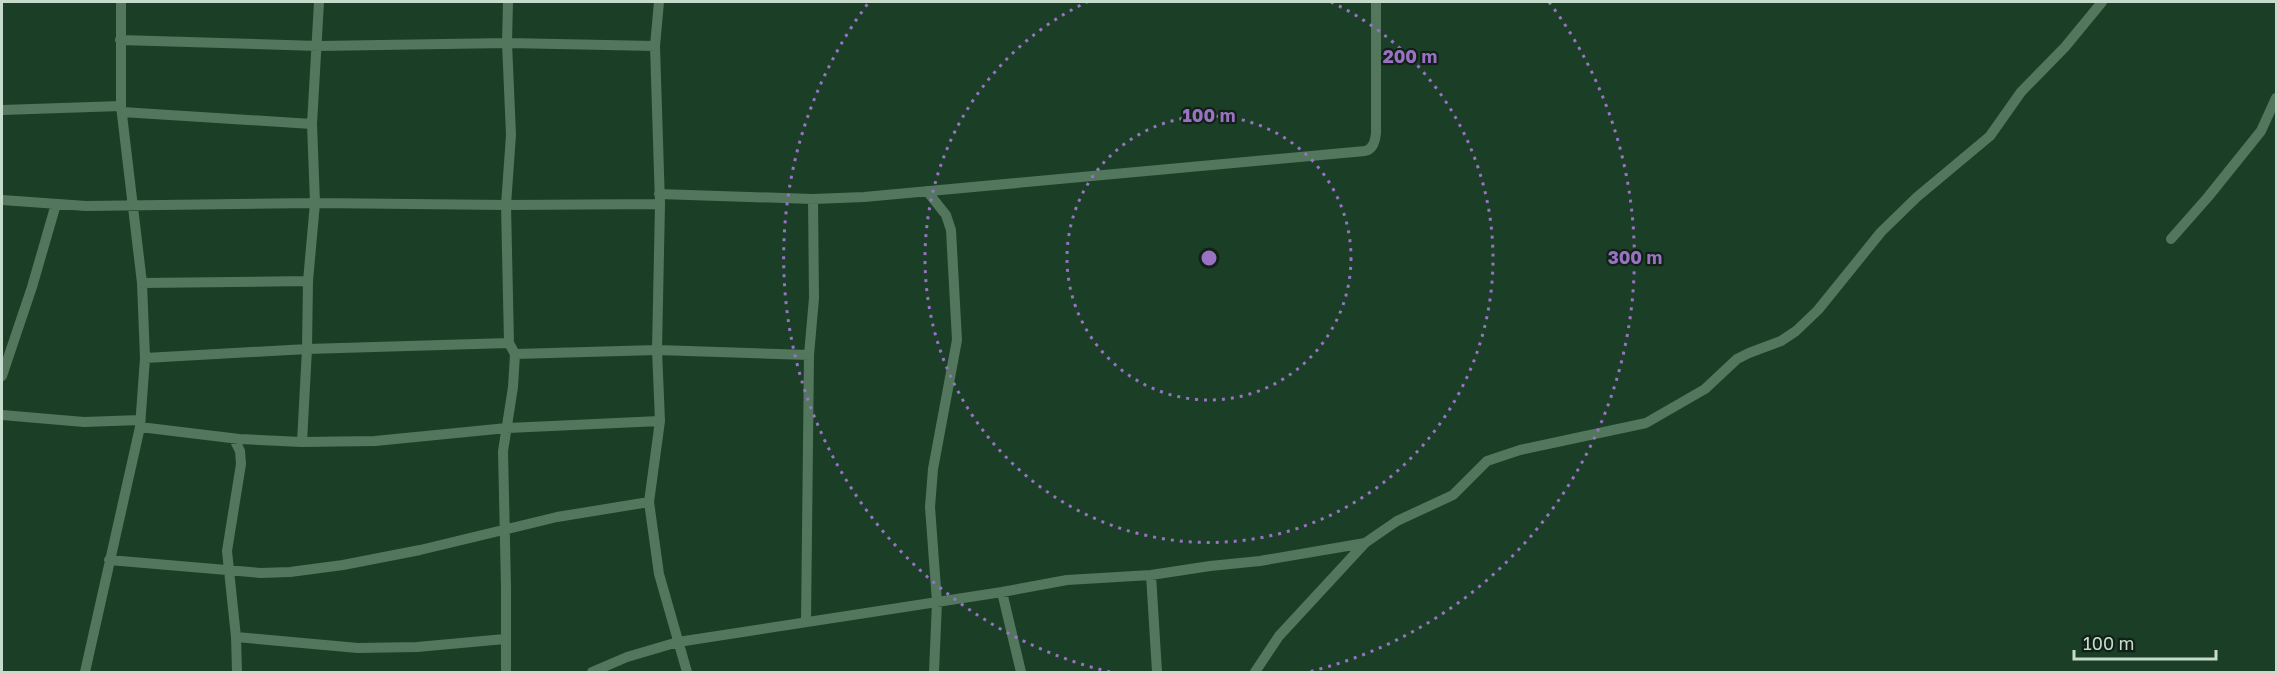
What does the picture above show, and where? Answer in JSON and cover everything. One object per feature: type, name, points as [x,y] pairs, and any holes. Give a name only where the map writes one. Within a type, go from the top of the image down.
[{"type":"street","points":[[86,672],[140,424],[145,358],[142,283],[122,109],[121,2]]},
{"type":"street","points":[[302,442],[308,281],[315,203],[312,124],[319,2]]},
{"type":"street","points":[[506,672],[507,586],[503,450],[515,354],[509,343],[506,205],[511,135],[507,43],[508,2]]},
{"type":"street","points":[[659,2],[655,46],[659,199],[657,350],[660,422],[649,502],[659,574],[687,672]]},
{"type":"street","points":[[2,200],[134,206],[315,203],[506,205],[659,199],[813,199],[927,192],[1370,150],[1376,133],[1376,2]]},
{"type":"street","points":[[1255,672],[1279,636],[1365,543],[1397,521],[1453,495],[1487,461],[1521,450],[1646,423],[1705,389],[1737,359],[1749,352],[1781,341],[1796,332],[1818,310],[1881,232],[1917,197],[1990,136],[2021,92],[2065,47],[2102,2]]},
{"type":"street","points":[[120,40],[318,46],[507,43],[655,46]]},
{"type":"street","points":[[2171,239],[2208,198],[2262,131],[2277,98]]},
{"type":"street","points":[[2,110],[122,109],[312,124]]},
{"type":"street","points":[[927,192],[946,215],[951,230],[957,340],[933,469],[930,507],[937,602],[934,672]]},
{"type":"street","points":[[806,622],[809,355],[814,298],[813,199]]},
{"type":"street","points":[[2,376],[32,287],[56,204]]},
{"type":"street","points":[[142,283],[308,281]]},
{"type":"street","points":[[145,358],[307,349],[509,343]]},
{"type":"street","points":[[515,354],[657,350],[809,355]]},
{"type":"street","points":[[2,415],[140,424],[234,438],[302,442],[375,441],[507,428],[660,422]]},
{"type":"street","points":[[234,438],[240,451],[241,464],[227,551],[236,637],[237,672]]},
{"type":"street","points":[[109,560],[261,573],[290,572],[343,565],[557,517],[649,502]]},
{"type":"street","points":[[592,672],[627,657],[678,642],[1067,580],[1151,575],[1260,561],[1365,543]]},
{"type":"street","points":[[1151,575],[1157,672]]},
{"type":"street","points":[[1002,592],[1021,672]]},
{"type":"street","points":[[236,637],[358,648],[417,647],[506,639]]}]
